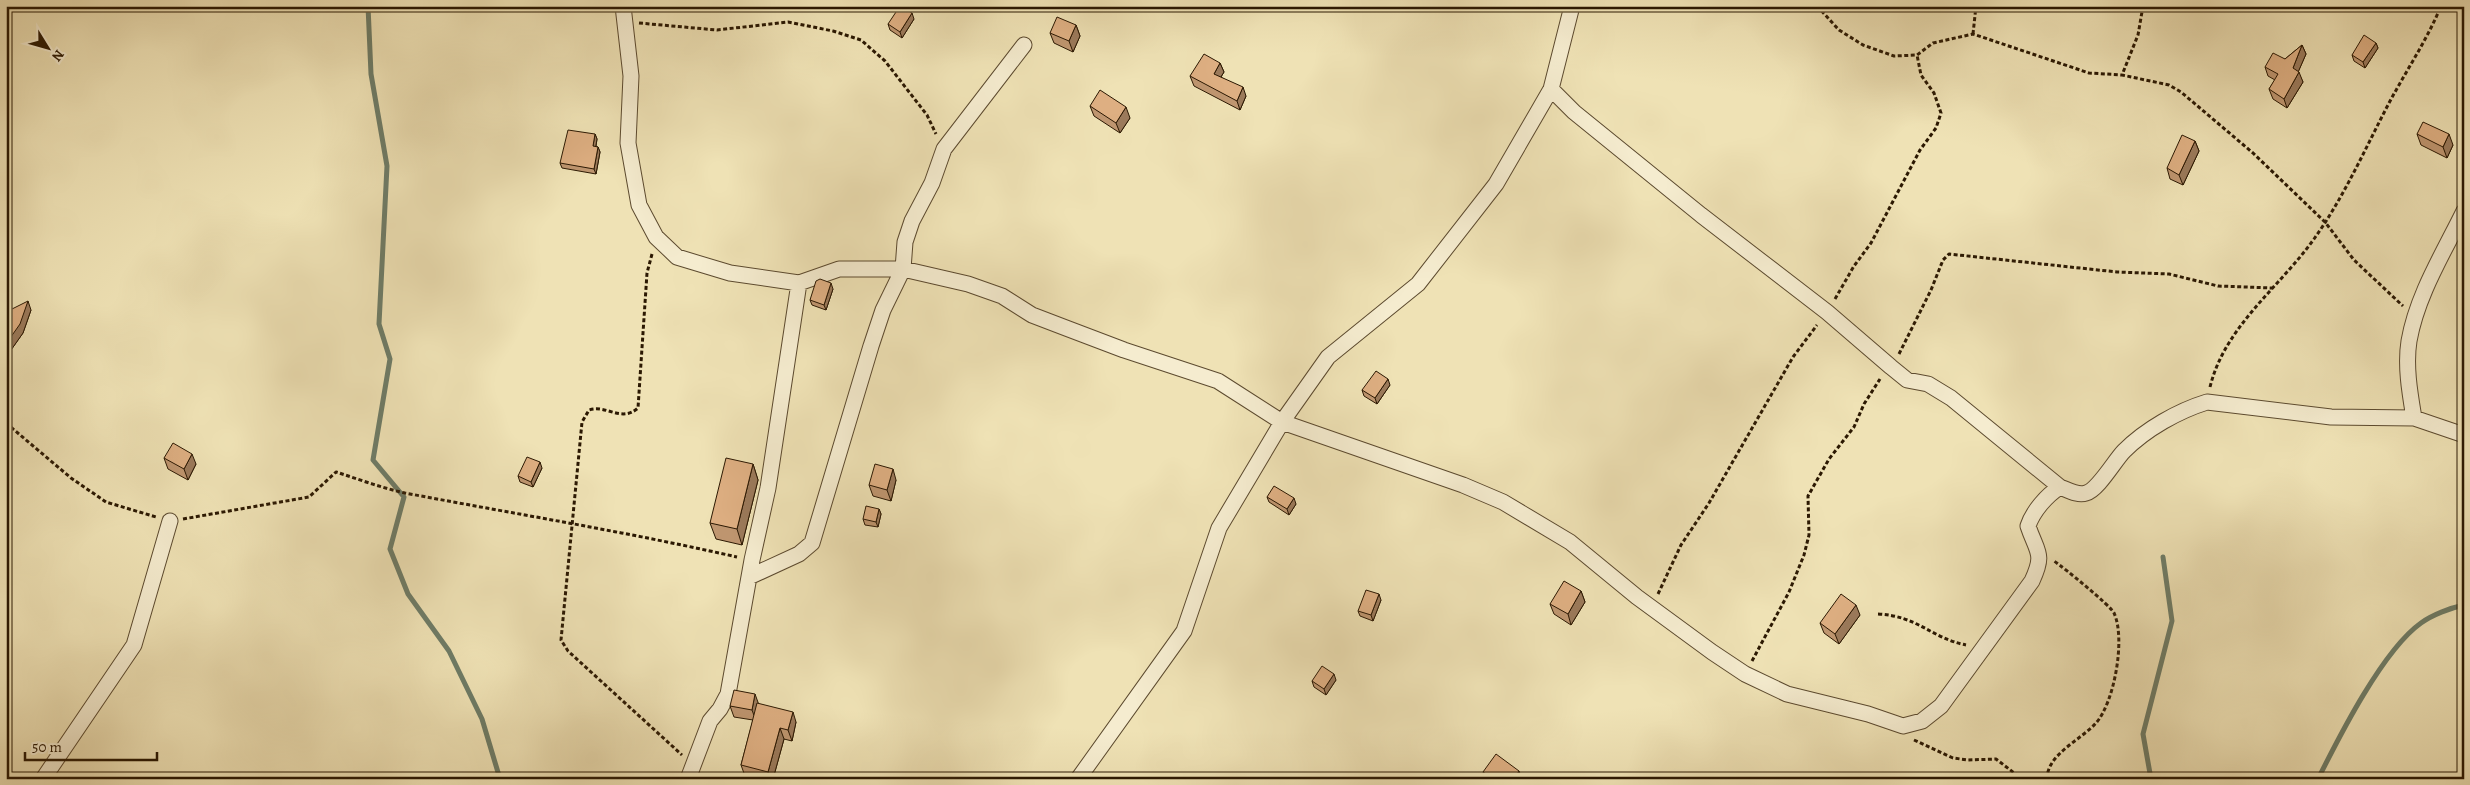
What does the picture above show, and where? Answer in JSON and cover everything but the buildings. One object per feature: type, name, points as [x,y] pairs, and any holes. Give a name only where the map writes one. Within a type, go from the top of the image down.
[{"type":"street","points":[[624,6],[631,76],[628,144],[639,204],[656,237],[678,257],[730,273],[799,283],[839,269],[903,269],[968,284],[1002,296],[1032,315],[1124,350],[1218,381],[1282,422],[1463,485],[1503,502],[1570,542],[1652,607],[1745,674],[1787,694],[1868,714],[1903,726],[1922,721],[1941,706],[2032,581],[2040,564],[2039,552],[2028,526],[2031,518],[2052,492],[2060,487]]},
{"type":"street","points":[[1078,779],[1184,631],[1220,528],[1282,422],[1328,357],[1418,284],[1496,184],[1551,89],[1572,6]]},
{"type":"street","points":[[749,577],[799,554],[812,543],[871,346],[883,310],[903,269],[905,242],[912,221],[932,183],[944,149],[1024,45]]},
{"type":"street","points":[[1551,89],[1574,112],[1701,215],[1827,312],[1908,380],[1928,384],[1952,398],[2060,487],[2086,494],[2093,490],[2124,451],[2143,434],[2192,406],[2207,402],[2331,417],[2414,418],[2464,435]]},
{"type":"street","points":[[2414,418],[2410,390],[2409,344],[2414,317],[2464,211]]},
{"type":"street","points":[[690,772],[710,721],[720,709],[728,694],[752,560],[768,488],[799,283]]},
{"type":"street","points":[[43,779],[134,645],[170,522]]},
{"type":"path","points":[[1816,6],[1839,30],[1863,45],[1894,56],[1917,55],[1933,43],[1973,34],[2089,73],[2122,75],[2169,85],[2181,92],[2252,154],[2324,222],[2354,260],[2414,317]]},
{"type":"path","points":[[1973,34],[1976,6]]},
{"type":"path","points":[[2122,75],[2138,35],[2143,6]]},
{"type":"path","points":[[2207,402],[2215,368],[2228,345],[2259,303],[2304,252],[2348,184],[2441,6]]},
{"type":"path","points":[[637,23],[664,27],[717,30],[788,22],[833,31],[861,40],[885,61],[926,115],[944,149]]},
{"type":"path","points":[[1652,607],[1681,544],[1709,503],[1793,357],[1827,312],[1854,266],[1875,236],[1920,150],[1936,128],[1941,114],[1934,93],[1921,75],[1917,55]]},
{"type":"path","points":[[656,237],[647,273],[638,408],[631,414],[617,415],[594,408],[589,410],[582,422],[561,640],[568,651],[690,772]]},
{"type":"path","points":[[6,423],[71,478],[106,502],[170,522],[309,498],[330,475],[336,472],[405,492],[571,524],[643,535],[752,560]]},
{"type":"path","points":[[2039,552],[2067,569],[2114,613],[2118,638],[2116,674],[2110,699],[2098,721],[2084,736],[2054,758],[2047,771],[2047,779]]},
{"type":"path","points":[[1878,614],[1894,615],[1911,620],[1948,642],[1968,646],[1984,645]]},
{"type":"path","points":[[1903,726],[1909,736],[1938,753],[1968,760],[1996,759],[2022,779]]},
{"type":"waterway","points":[[368,6],[371,74],[387,166],[379,324],[390,359],[373,460],[404,497],[390,549],[408,594],[449,651],[482,719],[500,779]]},
{"type":"waterway","points":[[2151,779],[2143,734],[2172,621],[2163,557]]},
{"type":"waterway","points":[[2318,779],[2364,695],[2392,653],[2425,620],[2441,612],[2464,605]]}]
